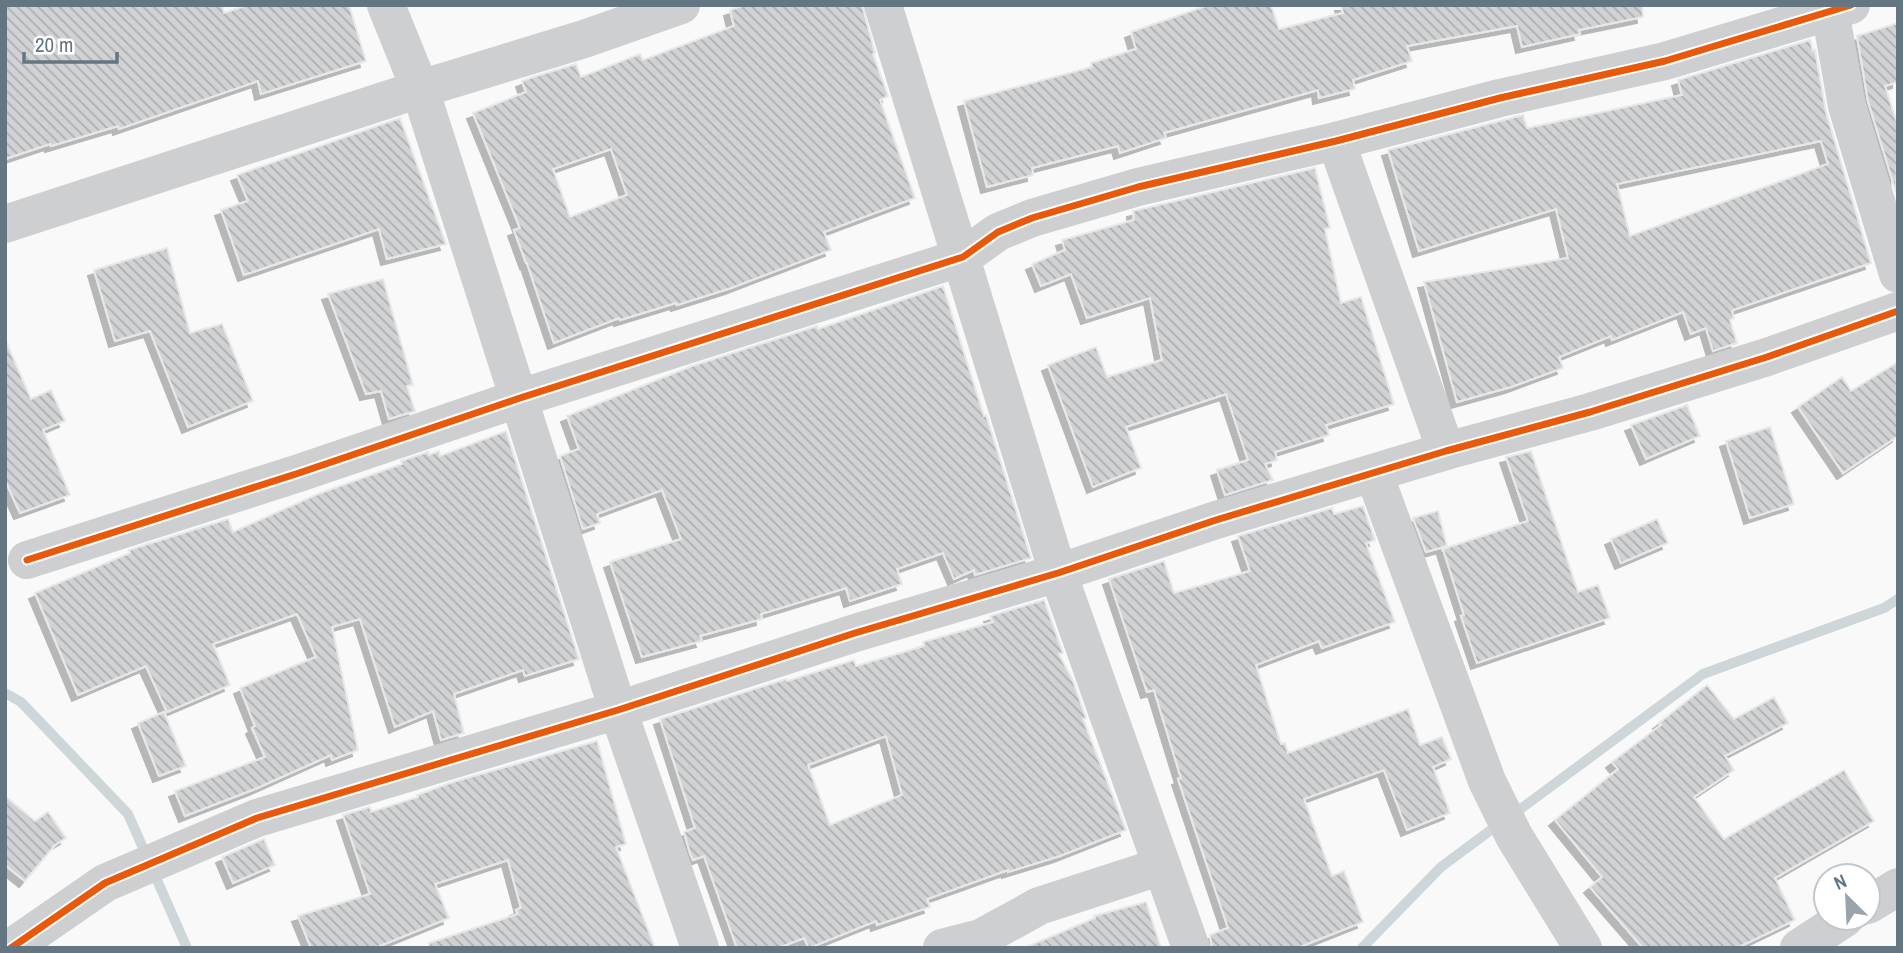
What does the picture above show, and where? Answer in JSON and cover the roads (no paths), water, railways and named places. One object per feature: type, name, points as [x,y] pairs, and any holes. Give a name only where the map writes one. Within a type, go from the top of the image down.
[{"type":"street","points":[[386,5],[420,89],[618,709],[701,948]]},
{"type":"street","points":[[5,225],[420,89],[584,39],[681,5]]},
{"type":"street","points":[[883,5],[963,257],[1058,573],[1191,948]]},
{"type":"street","points":[[27,560],[299,473],[520,398],[963,257],[998,232],[1032,218],[1138,187],[1336,141],[1500,98],[1665,61],[1837,7],[1847,106],[1898,274]]},
{"type":"street","points":[[1336,141],[1446,451]]},
{"type":"street","points":[[10,948],[105,883],[257,818],[1058,573],[1216,520],[1446,451],[1590,412],[1767,357],[1898,311]]},
{"type":"street","points":[[1374,474],[1487,781],[1514,836],[1583,948]]},
{"type":"street","points":[[942,948],[983,943],[1039,906],[1162,866]]},
{"type":"street","points":[[1882,897],[1898,887]]},
{"type":"street","points":[[1799,948],[1824,932]]},
{"type":"waterway","points":[[1511,816],[1703,674],[1884,608],[1898,599]]},
{"type":"waterway","points":[[5,693],[21,702],[128,814],[147,857]]},
{"type":"waterway","points":[[1362,948],[1441,867],[1499,824]]},
{"type":"waterway","points":[[153,871],[187,948]]}]
